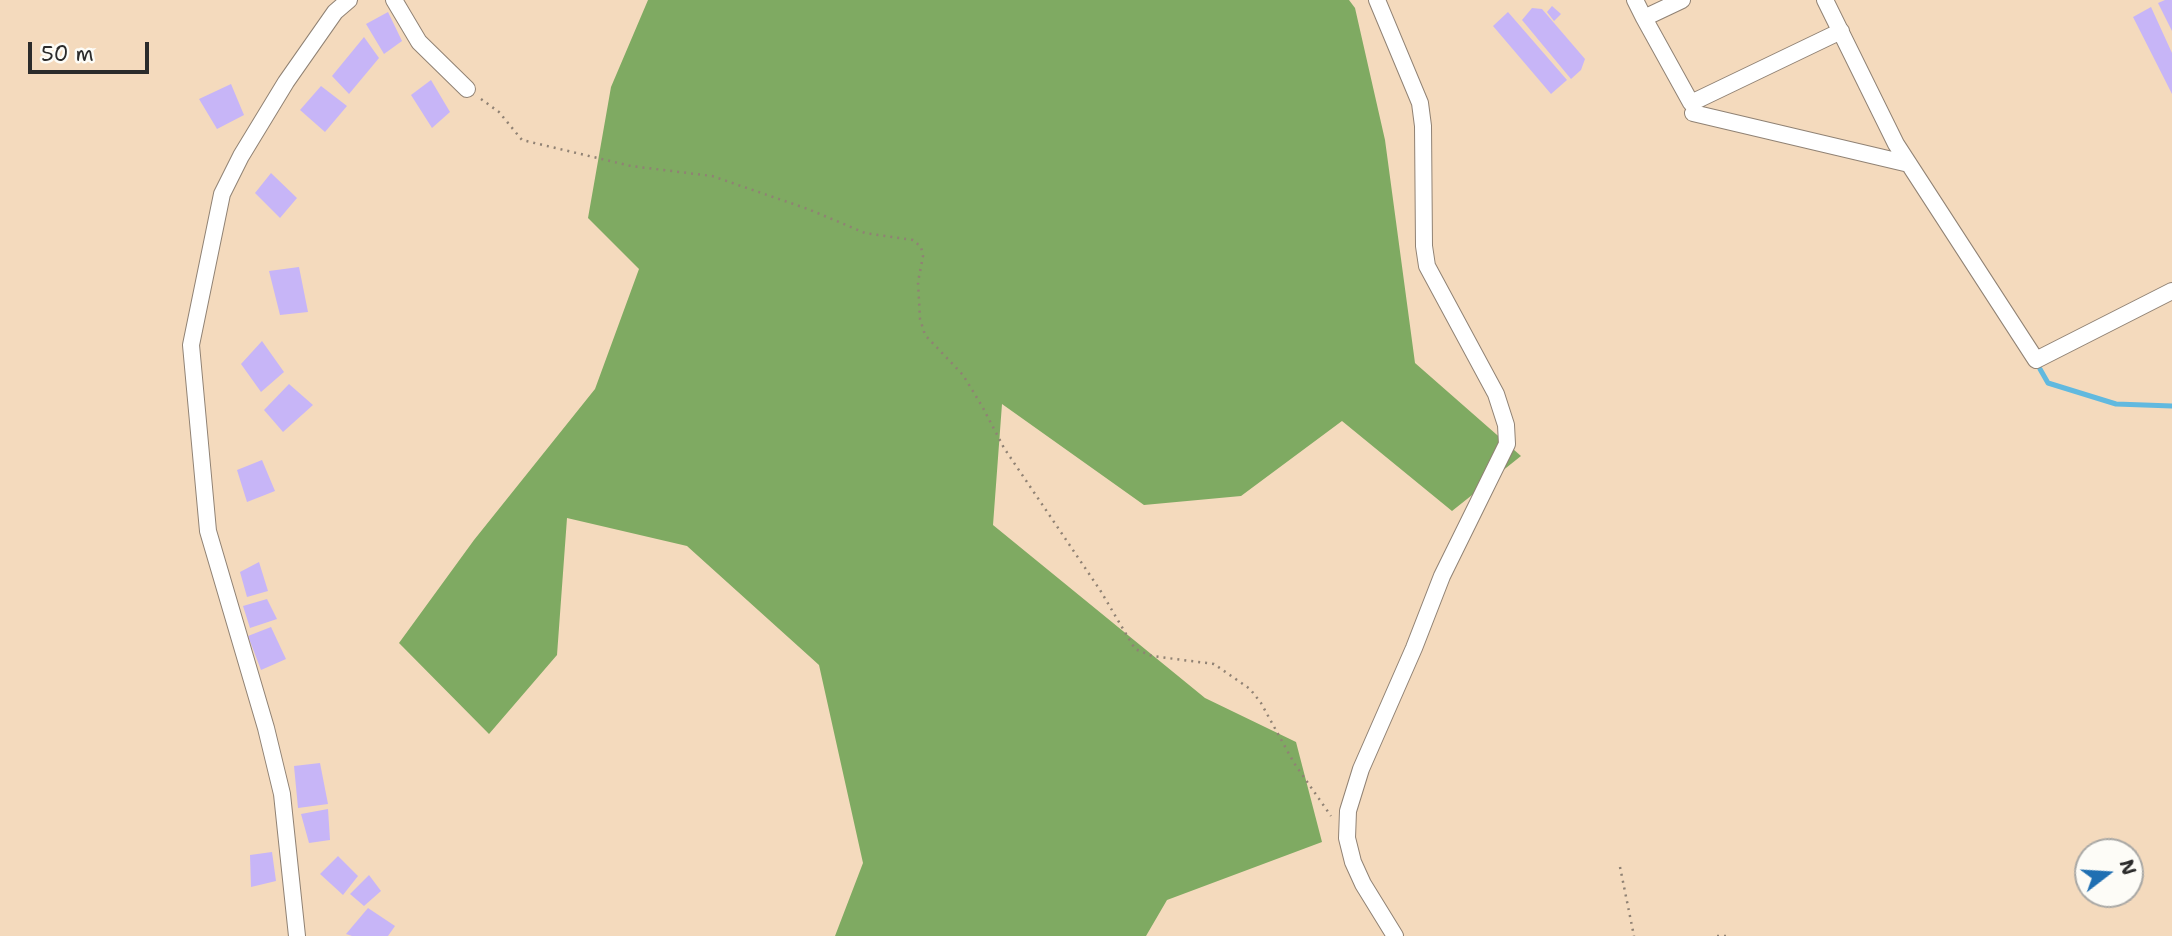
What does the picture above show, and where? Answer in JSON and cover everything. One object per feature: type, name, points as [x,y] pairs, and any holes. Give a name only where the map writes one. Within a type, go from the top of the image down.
[{"type":"street","points":[[297,936],[282,794],[208,531],[191,345],[222,194],[241,156],[286,82],[335,12],[349,0]]},
{"type":"street","points":[[394,0],[419,42],[467,89]]},
{"type":"street","points":[[1377,0],[1420,103],[1423,126],[1424,246],[1427,266],[1496,394],[1506,425],[1507,444],[1442,576],[1361,769],[1348,811],[1347,838],[1353,862],[1363,884],[1395,936]]},
{"type":"street","points":[[1635,0],[1692,103],[1841,32]]},
{"type":"street","points":[[1644,18],[1682,0]]},
{"type":"street","points":[[1825,0],[1896,144],[2036,360],[2172,291]]},
{"type":"street","points":[[1693,113],[1909,164]]},
{"type":"path","points":[[467,89],[499,112],[522,140],[631,166],[712,176],[808,209],[865,233],[913,240],[921,247],[923,256],[918,282],[920,319],[925,335],[963,375],[1004,448],[1100,590],[1135,649],[1152,656],[1214,664],[1250,689],[1261,703],[1294,762],[1332,816]]},
{"type":"path","points":[[1620,867],[1634,936]]},
{"type":"path","points":[[1717,936],[1728,936]]},
{"type":"green space","points":[[648,0],[1349,0],[1355,8],[1385,140],[1415,363],[1521,456],[1452,511],[1342,421],[1241,496],[1144,505],[1002,404],[993,525],[1205,698],[1296,742],[1322,842],[1167,900],[1146,936],[835,936],[863,863],[819,665],[687,546],[567,518],[557,655],[489,734],[399,643],[474,540],[595,389],[639,269],[588,218],[611,87]]},
{"type":"building","points":[[2172,0],[2172,31],[2158,3]]},
{"type":"building","points":[[1552,6],[1561,14],[1554,21],[1547,12]]},
{"type":"building","points":[[2151,7],[2172,53],[2172,94],[2133,17]]},
{"type":"building","points":[[1532,8],[1542,9],[1585,59],[1581,70],[1571,79],[1522,20]]},
{"type":"building","points":[[388,12],[402,41],[384,54],[366,24]]},
{"type":"building","points":[[1508,12],[1567,80],[1551,94],[1493,26]]},
{"type":"building","points":[[364,37],[379,58],[349,94],[332,76]]},
{"type":"building","points":[[431,80],[450,112],[432,128],[411,95]]},
{"type":"building","points":[[231,84],[244,115],[217,129],[199,99]]},
{"type":"building","points":[[321,86],[347,106],[325,132],[300,110]]},
{"type":"building","points":[[271,173],[297,198],[280,218],[255,193]]},
{"type":"building","points":[[299,267],[308,312],[280,315],[269,271]]},
{"type":"building","points":[[262,341],[284,372],[261,392],[241,364]]},
{"type":"building","points":[[289,384],[313,405],[283,432],[264,410]]},
{"type":"building","points":[[262,460],[275,491],[247,502],[237,470]]},
{"type":"building","points":[[259,562],[268,591],[247,597],[240,572]]},
{"type":"building","points":[[267,599],[277,619],[250,628],[243,606]]},
{"type":"building","points":[[271,627],[286,659],[261,670],[248,636]]},
{"type":"building","points":[[320,763],[328,804],[298,808],[294,766]]},
{"type":"building","points":[[328,809],[330,840],[309,843],[301,814]]},
{"type":"building","points":[[272,852],[276,881],[251,887],[250,855]]},
{"type":"building","points":[[338,856],[358,876],[343,895],[320,874]]},
{"type":"building","points":[[369,875],[381,891],[364,906],[350,894]]},
{"type":"building","points":[[368,908],[395,926],[388,936],[346,934]]},
{"type":"waterway","points":[[2040,369],[2048,383],[2116,404],[2172,406]]}]
